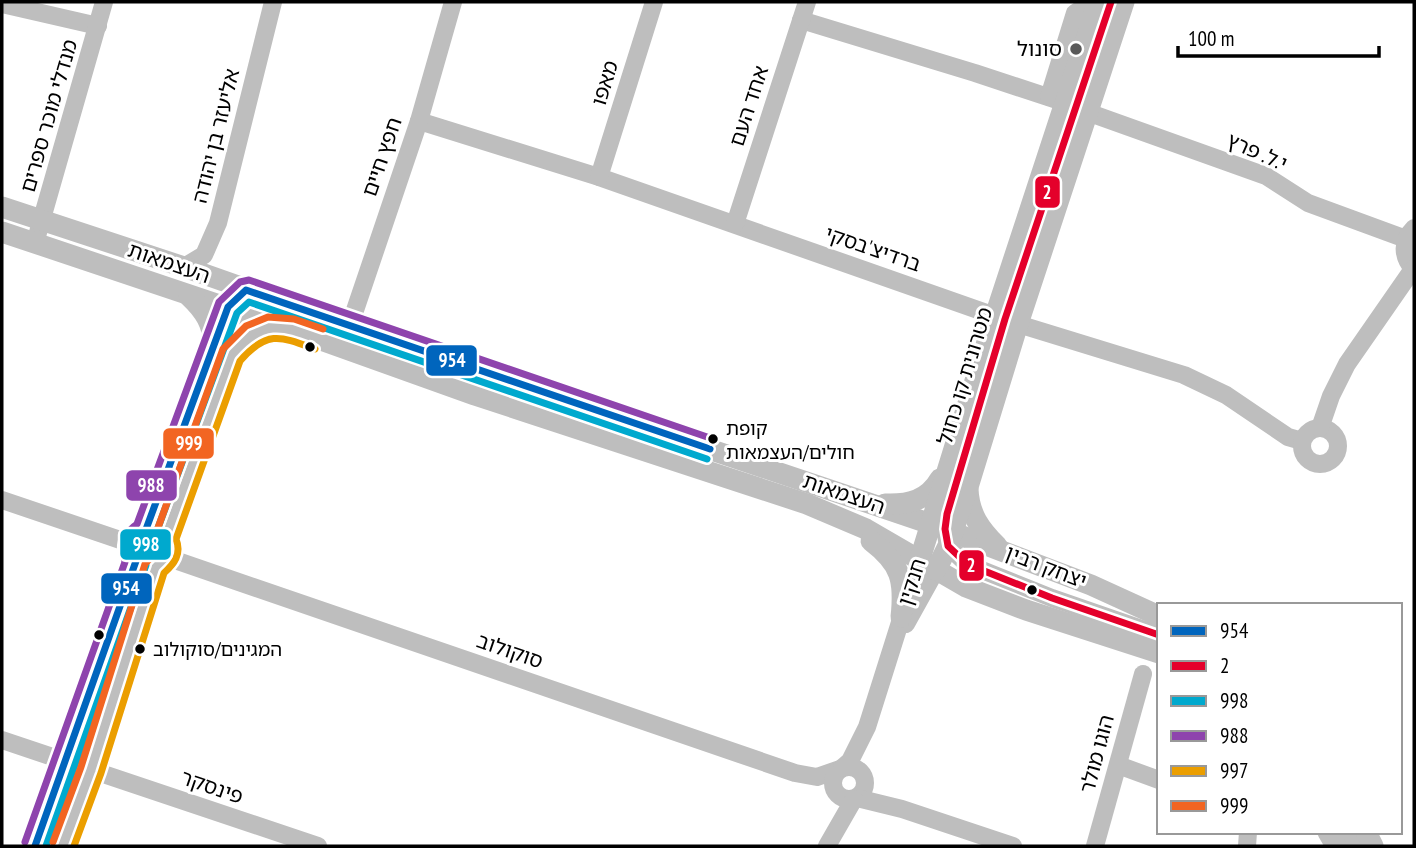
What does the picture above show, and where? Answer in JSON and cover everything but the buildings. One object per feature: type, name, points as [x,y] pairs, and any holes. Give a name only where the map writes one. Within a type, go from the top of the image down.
[{"type":"main road","points":[[944,533],[968,487],[1057,100],[1098,2]]},
{"type":"main road","points":[[871,503],[908,503],[924,498],[939,482],[1087,112],[1124,2]]},
{"type":"main road","name":"העצמאות","points":[[2,207],[871,503],[944,533]]},
{"type":"main road","name":"העצמאות","points":[[2,232],[282,326],[475,395],[774,492],[866,529],[928,564]]},
{"type":"main road","points":[[184,293],[206,316],[222,351],[254,331],[282,326]]},
{"type":"main road","points":[[944,533],[953,451]]},
{"type":"main road","points":[[968,487],[973,515],[985,534],[1001,550]]},
{"type":"main road","points":[[832,514],[877,545],[893,561],[901,579],[901,617]]},
{"type":"main road","name":"יצחק רבין","points":[[944,533],[1001,550],[1091,585],[1157,615]]},
{"type":"main road","name":"חנקין","points":[[928,564],[944,533]]},
{"type":"main road","points":[[928,564],[966,587],[1006,603],[1157,652]]},
{"type":"street","name":"מנדלי מוכר ספרים","points":[[35,243],[104,2]]},
{"type":"street","name":"אליעזר בן יהודה","points":[[184,267],[204,256],[214,234],[273,2]]},
{"type":"street","name":"חפץ חיים","points":[[350,325],[419,121],[453,2]]},
{"type":"street","name":"מאפו","points":[[599,177],[654,2]]},
{"type":"street","name":"אחד העם","points":[[735,224],[807,2]]},
{"type":"street","points":[[801,20],[1057,100],[1075,13],[1092,2]]},
{"type":"street","name":"מטרונית קו כחול","points":[[944,533],[1006,320],[1111,2]]},
{"type":"street","points":[[2,4],[98,26]]},
{"type":"street","name":"י.ל. פרץ","points":[[1087,112],[1266,176],[1308,204],[1410,233]]},
{"type":"street","name":"ברדיצ'בסקי","points":[[419,121],[599,177],[1006,320],[1184,375],[1226,395],[1288,437],[1303,441]]},
{"type":"street","points":[[1320,428],[1331,396],[1347,363],[1414,270],[1405,255],[1410,233]]},
{"type":"street","points":[[35,846],[67,762],[138,545],[246,290]]},
{"type":"street","points":[[63,846],[162,555],[222,351]]},
{"type":"street","points":[[1320,428],[1331,431],[1338,440],[1338,452],[1331,462],[1312,463],[1303,454],[1303,441],[1309,432],[1320,428]]},
{"type":"street","points":[[2,500],[138,545]]},
{"type":"street","points":[[138,545],[157,532],[162,555]]},
{"type":"street","points":[[944,533],[959,559],[979,570],[1157,634]]},
{"type":"street","points":[[138,545],[144,567],[162,555]]},
{"type":"street","name":"סוקולוב","points":[[162,555],[795,773],[817,777],[841,769]]},
{"type":"street","name":"חנקין","points":[[827,846],[860,789],[867,727],[901,617],[928,564]]},
{"type":"street","name":"חנקין","points":[[894,641],[928,564]]},
{"type":"street","name":"הוגו מולר","points":[[1095,846],[1143,674]]},
{"type":"street","name":"חנקין","points":[[841,769],[850,761],[867,727]]},
{"type":"street","name":"פינסקר","points":[[2,740],[318,846]]},
{"type":"street","points":[[1118,765],[1157,779]]},
{"type":"street","points":[[860,789],[856,769],[841,769],[832,783],[835,793],[844,799],[860,789],[877,794],[902,809],[1013,846]]},
{"type":"street","name":"חנקין","points":[[827,846],[835,793]]},
{"type":"transit line","name":"2","points":[[1111,2],[1005,319],[947,514],[945,529],[948,546],[967,564],[1052,598],[1157,634]]},
{"type":"transit line","name":"988","points":[[25,842],[125,562],[124,541],[137,524],[219,302],[240,282],[249,280],[713,439]]},
{"type":"transit line","name":"954","points":[[35,846],[136,561],[133,544],[137,537],[145,532],[228,307],[246,290],[710,449]]},
{"type":"transit line","name":"998","points":[[46,846],[146,565],[143,547],[155,536],[237,313],[249,302],[707,459]]},
{"type":"transit line","name":"999","points":[[53,842],[81,767],[145,564],[156,552],[155,536],[223,349],[246,326],[268,317],[294,319],[323,329]]},
{"type":"transit line","name":"997","points":[[74,846],[101,773],[164,573],[177,554],[176,539],[240,361],[258,344],[274,338],[315,349]]},
{"type":"place","name":"סונול","points":[[1076,49]]},
{"type":"place","name":"קופת חולים/העצמאות","points":[[713,439]]},
{"type":"place","name":"המגינים/סוקולוב","points":[[140,649]]}]
